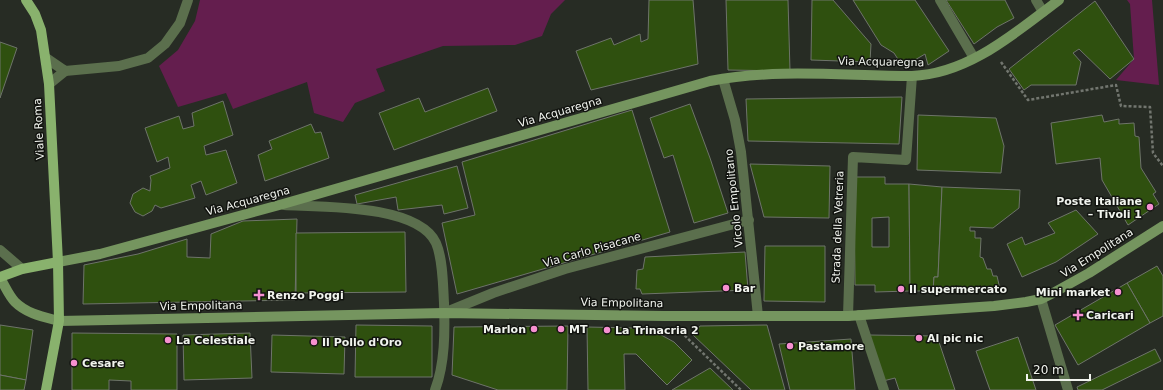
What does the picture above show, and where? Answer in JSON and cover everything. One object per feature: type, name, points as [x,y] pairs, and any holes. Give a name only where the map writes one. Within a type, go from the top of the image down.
[{"type":"main road","name":"Viale Roma","points":[[26,0],[38,22],[44,44],[49,84],[58,262],[59,321],[46,390]]},
{"type":"main road","name":"Via Acquaregna","points":[[58,262],[100,254],[283,204],[682,89],[723,79],[760,74],[796,73],[922,76],[939,73],[992,49],[1060,0]]},
{"type":"main road","name":"Via Empolitana","points":[[0,278],[9,295],[16,303],[34,314],[59,321],[444,313],[664,316],[848,316],[994,306],[1041,299],[1083,277],[1163,226]]},
{"type":"main road","points":[[0,278],[22,268],[58,262]]},
{"type":"street","points":[[49,84],[65,71],[119,66],[148,58],[164,44],[180,23],[188,0]]},
{"type":"street","points":[[940,0],[974,58]]},
{"type":"street","points":[[1036,0],[1043,12]]},
{"type":"street","points":[[46,58],[65,71]]},
{"type":"street","name":"Strada della Vetreria","points":[[848,316],[852,157],[906,160],[912,76]]},
{"type":"street","name":"Vicolo Empolitano","points":[[723,79],[738,136],[749,220],[758,316]]},
{"type":"street","points":[[283,204],[372,210],[421,226],[430,233],[438,249],[440,258],[444,313],[442,361],[435,390]]},
{"type":"street","name":"Via Carlo Pisacane","points":[[444,313],[494,293],[565,269],[749,220]]},
{"type":"street","points":[[0,250],[22,268]]},
{"type":"street","points":[[1041,299],[1068,390]]},
{"type":"street","points":[[859,315],[884,390]]},
{"type":"path","points":[[992,49],[1028,100],[1116,85],[1121,106],[1150,107],[1153,153],[1163,166]]},
{"type":"path","points":[[664,316],[741,390]]},
{"type":"shaded area","points":[[200,0],[565,0],[551,14],[542,36],[515,45],[443,46],[376,69],[385,91],[355,103],[343,122],[314,113],[307,82],[233,109],[226,93],[178,107],[159,66],[178,50],[195,21]]},
{"type":"shaded area","points":[[1127,0],[1152,0],[1159,85],[1116,80],[1134,59],[1130,4]]},
{"type":"building","points":[[649,0],[693,0],[698,64],[591,90],[576,51],[611,38],[614,45],[640,34],[641,42],[648,39]]},
{"type":"building","points":[[726,0],[788,0],[790,71],[728,70]]},
{"type":"building","points":[[812,0],[833,0],[871,44],[870,62],[811,60]]},
{"type":"building","points":[[853,0],[915,0],[949,51],[928,65],[925,54],[903,67],[894,53],[881,45]]},
{"type":"building","points":[[946,0],[1005,0],[1014,18],[997,27],[974,44]]},
{"type":"building","points":[[1095,1],[1134,59],[1110,79],[1079,49],[1073,53],[1081,62],[1076,85],[1031,85],[1024,90],[1009,69]]},
{"type":"building","points":[[0,42],[17,48],[0,98]]},
{"type":"building","points":[[488,88],[497,111],[394,150],[379,113],[419,98],[425,112]]},
{"type":"building","points":[[902,97],[899,144],[748,141],[746,99]]},
{"type":"building","points":[[223,101],[233,135],[204,146],[206,155],[226,150],[237,183],[206,195],[201,181],[191,185],[195,198],[161,208],[155,205],[152,211],[143,216],[135,212],[130,203],[133,194],[143,188],[150,191],[150,176],[170,168],[168,157],[157,162],[145,128],[179,116],[183,129],[194,126],[192,113]]},
{"type":"building","points":[[690,104],[728,213],[694,223],[673,155],[664,158],[650,118]]},
{"type":"building","points":[[632,110],[670,232],[457,294],[442,223],[475,215],[462,162]]},
{"type":"building","points":[[918,115],[996,118],[1004,146],[1001,173],[917,170]]},
{"type":"building","points":[[1102,115],[1104,122],[1119,119],[1119,124],[1134,123],[1135,136],[1139,137],[1141,168],[1156,192],[1153,194],[1159,204],[1128,225],[1102,180],[1100,158],[1056,164],[1051,123]]},
{"type":"building","points":[[311,124],[315,133],[321,132],[329,158],[265,181],[258,155],[272,149],[269,141]]},
{"type":"building","points":[[750,164],[830,166],[829,218],[764,217]]},
{"type":"building","points":[[457,166],[468,208],[444,214],[442,205],[398,210],[396,197],[357,204],[355,195]]},
{"type":"building","points":[[854,177],[885,177],[885,184],[909,184],[910,291],[875,292],[875,285],[855,285]],"holes":[[[889,217],[889,247],[872,247],[872,218]]]},
{"type":"building","points":[[909,184],[942,187],[938,277],[934,277],[933,291],[910,291]]},
{"type":"building","points":[[942,187],[1020,190],[1019,208],[993,228],[970,227],[970,231],[975,231],[975,238],[981,238],[980,257],[983,258],[987,269],[991,269],[993,276],[997,276],[1000,289],[933,291],[934,277],[938,277]]},
{"type":"building","points":[[1076,210],[1098,234],[1056,262],[1022,277],[1007,244],[1022,237],[1025,245],[1055,233],[1048,223]]},
{"type":"building","points":[[297,219],[295,300],[83,304],[84,265],[138,254],[187,239],[187,257],[210,258],[211,234],[243,221]]},
{"type":"building","points":[[405,232],[406,292],[296,293],[296,233]]},
{"type":"building","points":[[765,246],[825,246],[825,302],[764,301]]},
{"type":"building","points":[[745,252],[748,290],[642,294],[640,289],[636,289],[637,270],[643,269],[645,257]]},
{"type":"building","points":[[1157,266],[1163,276],[1163,316],[1150,323],[1127,283]]},
{"type":"building","points":[[1127,283],[1150,323],[1078,365],[1055,325]]},
{"type":"building","points":[[0,325],[33,330],[26,380],[0,375]]},
{"type":"building","points":[[356,325],[432,326],[432,377],[355,377]]},
{"type":"building","points":[[767,325],[785,390],[751,390],[693,335],[700,326]]},
{"type":"building","points":[[568,326],[567,390],[498,390],[452,375],[454,327]]},
{"type":"building","points":[[587,327],[635,328],[654,331],[674,342],[692,360],[667,385],[636,354],[624,354],[625,390],[588,390]]},
{"type":"building","points":[[72,333],[177,334],[177,390],[131,390],[131,381],[109,380],[109,390],[72,390]]},
{"type":"building","points":[[250,333],[252,378],[184,380],[183,335]]},
{"type":"building","points":[[272,335],[345,337],[344,374],[271,372]]},
{"type":"building","points":[[869,335],[937,336],[955,390],[899,390],[895,378],[883,381]]},
{"type":"building","points":[[1018,337],[1036,390],[990,390],[976,351]]},
{"type":"building","points":[[851,339],[855,390],[790,390],[779,344]]},
{"type":"building","points":[[1155,349],[1161,361],[1102,390],[1078,390],[1077,387]]},
{"type":"building","points":[[710,368],[733,390],[672,390]]},
{"type":"building","points":[[0,375],[26,380],[24,390],[0,390]]},
{"type":"place","name":"Poste Italiane – Tivoli 1","points":[[1150,207]]},
{"type":"place","name":"Bar","points":[[726,288]]},
{"type":"place","name":"Il supermercato","points":[[901,289]]},
{"type":"place","name":"Mini market","points":[[1118,292]]},
{"type":"place","name":"Renzo Poggi","points":[[259,295]]},
{"type":"place","name":"Caricari","points":[[1078,315]]},
{"type":"place","name":"Marlon","points":[[534,329]]},
{"type":"place","name":"MT","points":[[561,329]]},
{"type":"place","name":"La Trinacria 2","points":[[607,330]]},
{"type":"place","name":"Al pic nic","points":[[919,338]]},
{"type":"place","name":"La Celestiale","points":[[168,340]]},
{"type":"place","name":"Il Pollo d'Oro","points":[[314,342]]},
{"type":"place","name":"Pastamore","points":[[790,346]]},
{"type":"place","name":"Cesare","points":[[74,363]]}]
